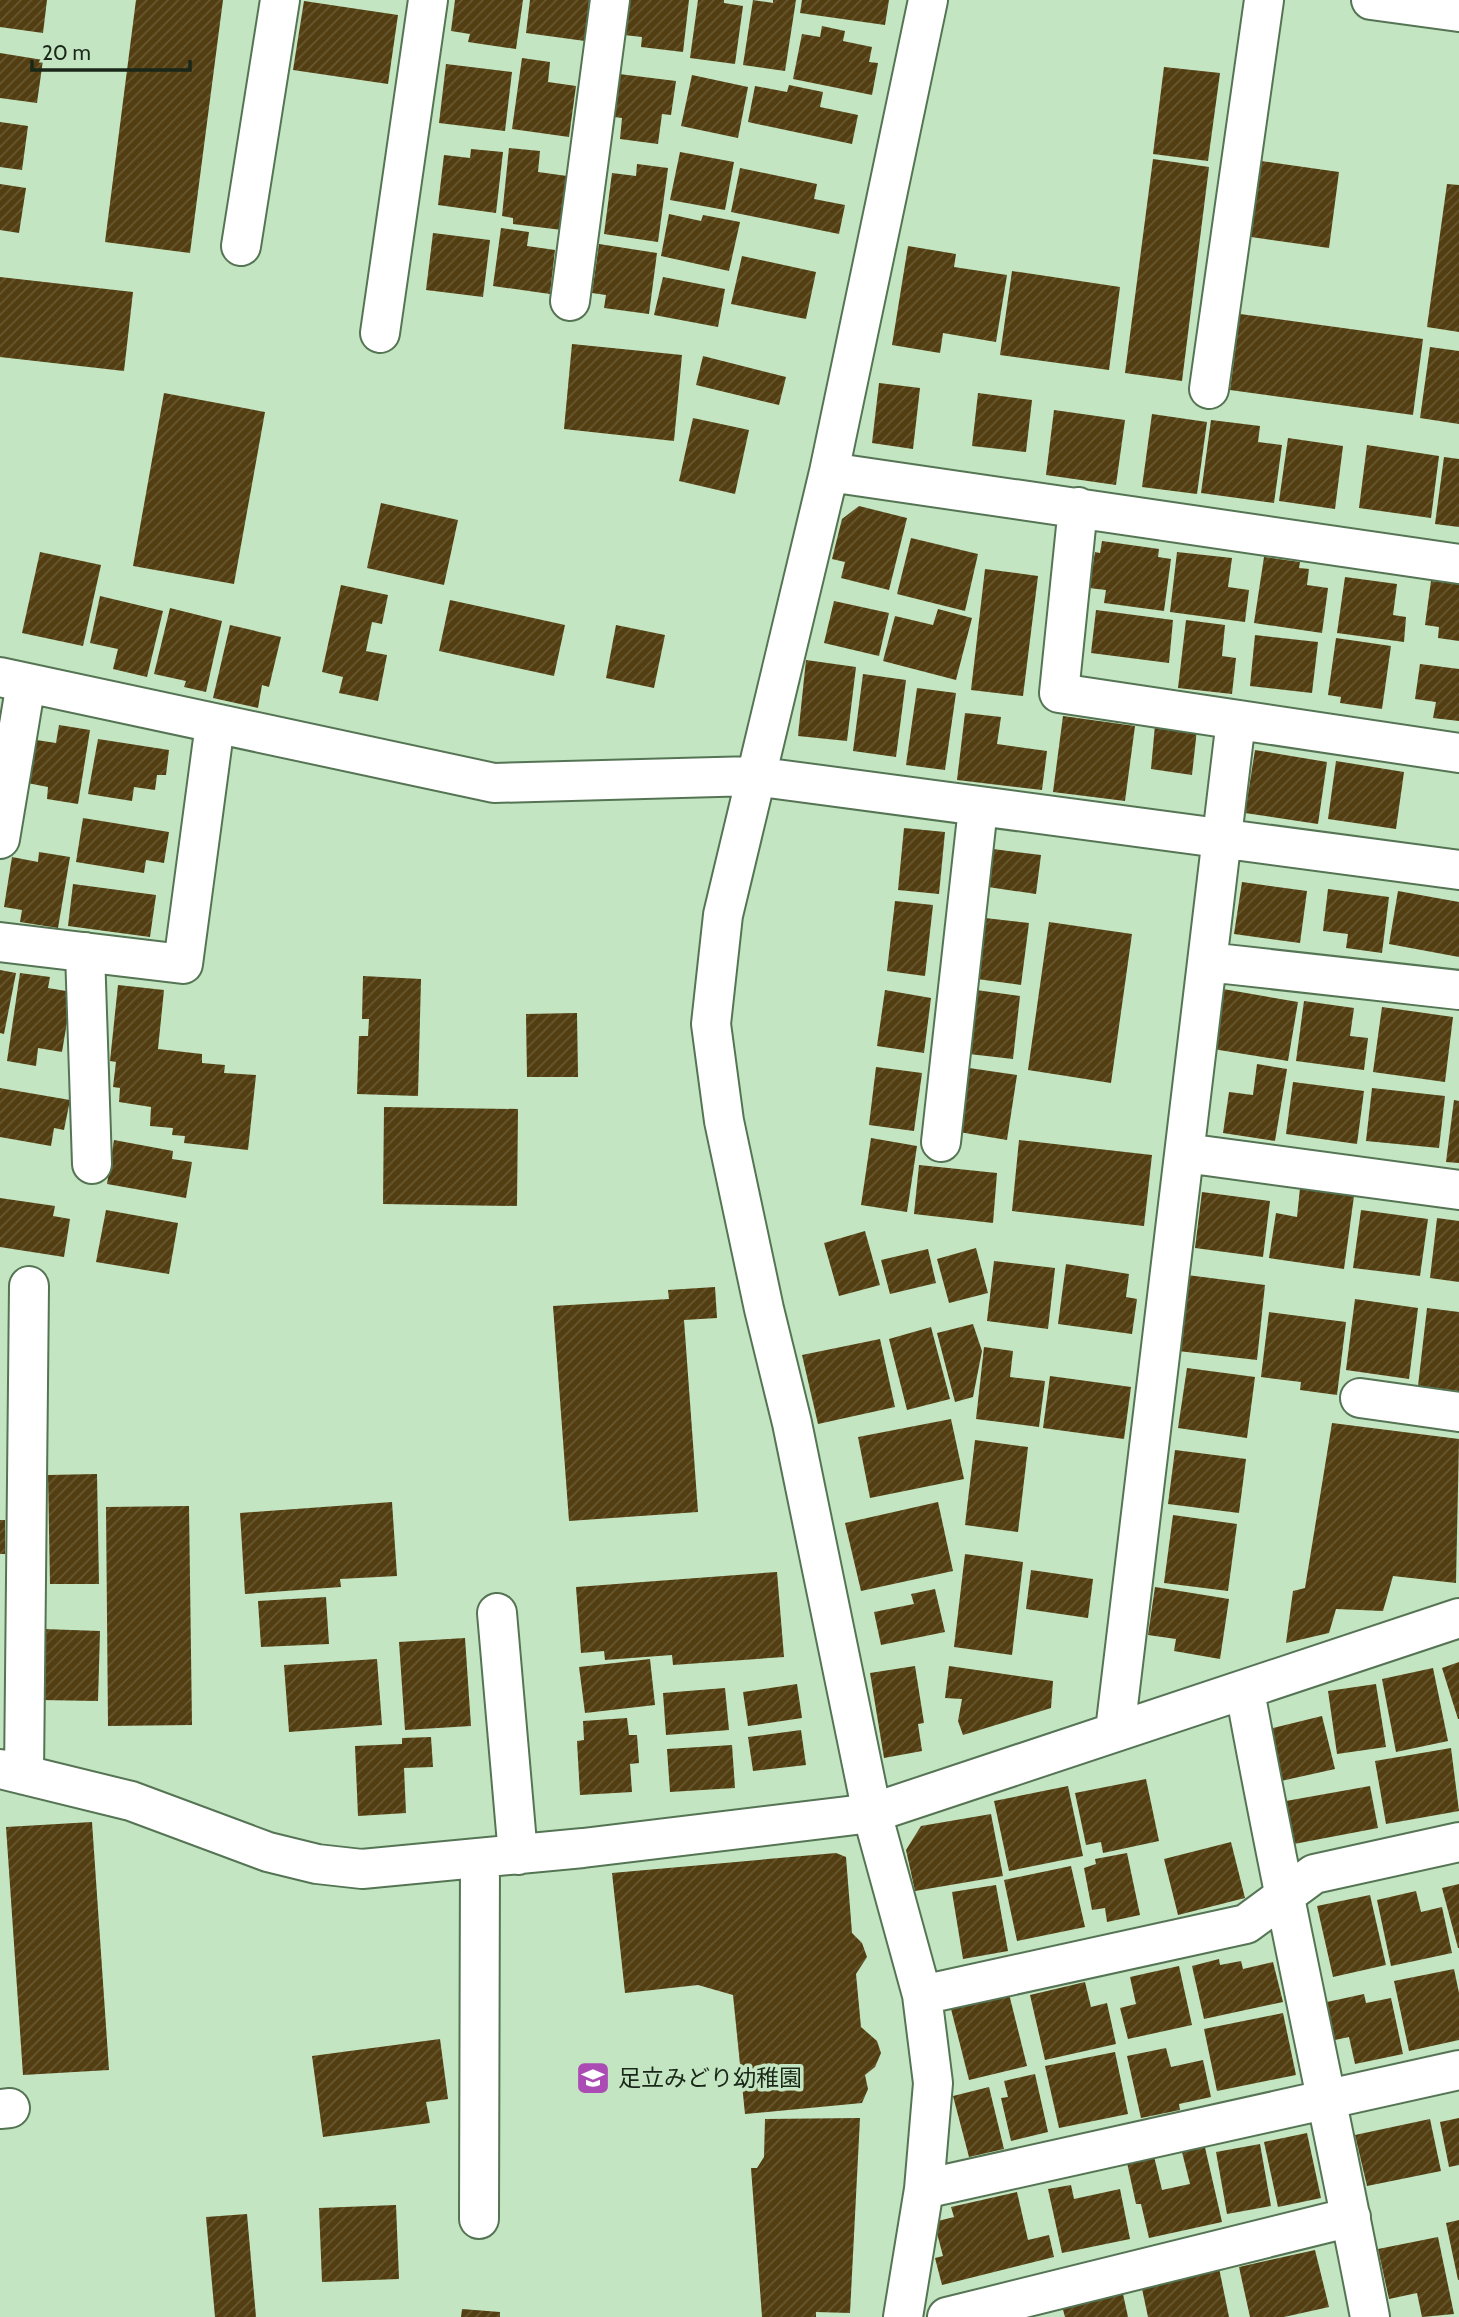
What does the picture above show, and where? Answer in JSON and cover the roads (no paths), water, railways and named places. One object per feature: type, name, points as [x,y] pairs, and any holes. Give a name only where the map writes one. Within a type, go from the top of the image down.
[{"type":"street","points":[[241,246],[280,0]]},
{"type":"street","points":[[380,333],[428,0]]},
{"type":"street","points":[[570,301],[610,0]]},
{"type":"street","points":[[903,2317],[924,2189],[933,2083],[922,1995],[872,1813],[716,1072],[711,1024],[723,915],[754,776],[829,472],[928,0]]},
{"type":"street","points":[[1209,389],[1264,0]]},
{"type":"street","points":[[1371,0],[1459,12]]},
{"type":"street","points":[[829,472],[1459,564]]},
{"type":"street","points":[[1078,507],[1059,693],[1459,752]]},
{"type":"street","points":[[0,839],[13,680],[494,783],[754,776],[1222,841],[1459,870]]},
{"type":"street","points":[[1115,1731],[1236,720]]},
{"type":"street","points":[[0,942],[183,964],[215,724]]},
{"type":"street","points":[[941,1142],[978,808]]},
{"type":"street","points":[[85,952],[92,1164]]},
{"type":"street","points":[[1207,961],[1459,990]]},
{"type":"street","points":[[1185,1153],[1459,1190]]},
{"type":"street","points":[[29,1286],[12,1772],[131,1801],[268,1852],[317,1864],[362,1868],[480,1858],[872,1813],[1115,1731],[1245,1692],[1459,1618]]},
{"type":"street","points":[[1360,1398],[1459,1412]]},
{"type":"street","points":[[497,1613],[518,1854]]},
{"type":"street","points":[[1245,1692],[1282,1897],[1328,2101],[1370,2317]]},
{"type":"street","points":[[922,1995],[1247,1924],[1314,1874],[1459,1842]]},
{"type":"street","points":[[479,2219],[480,1858]]},
{"type":"street","points":[[924,2189],[1459,2070]]},
{"type":"street","points":[[947,2317],[1351,2217]]},
{"type":"place","name":"足立みどり幼稚園","points":[[593,2078]]}]
